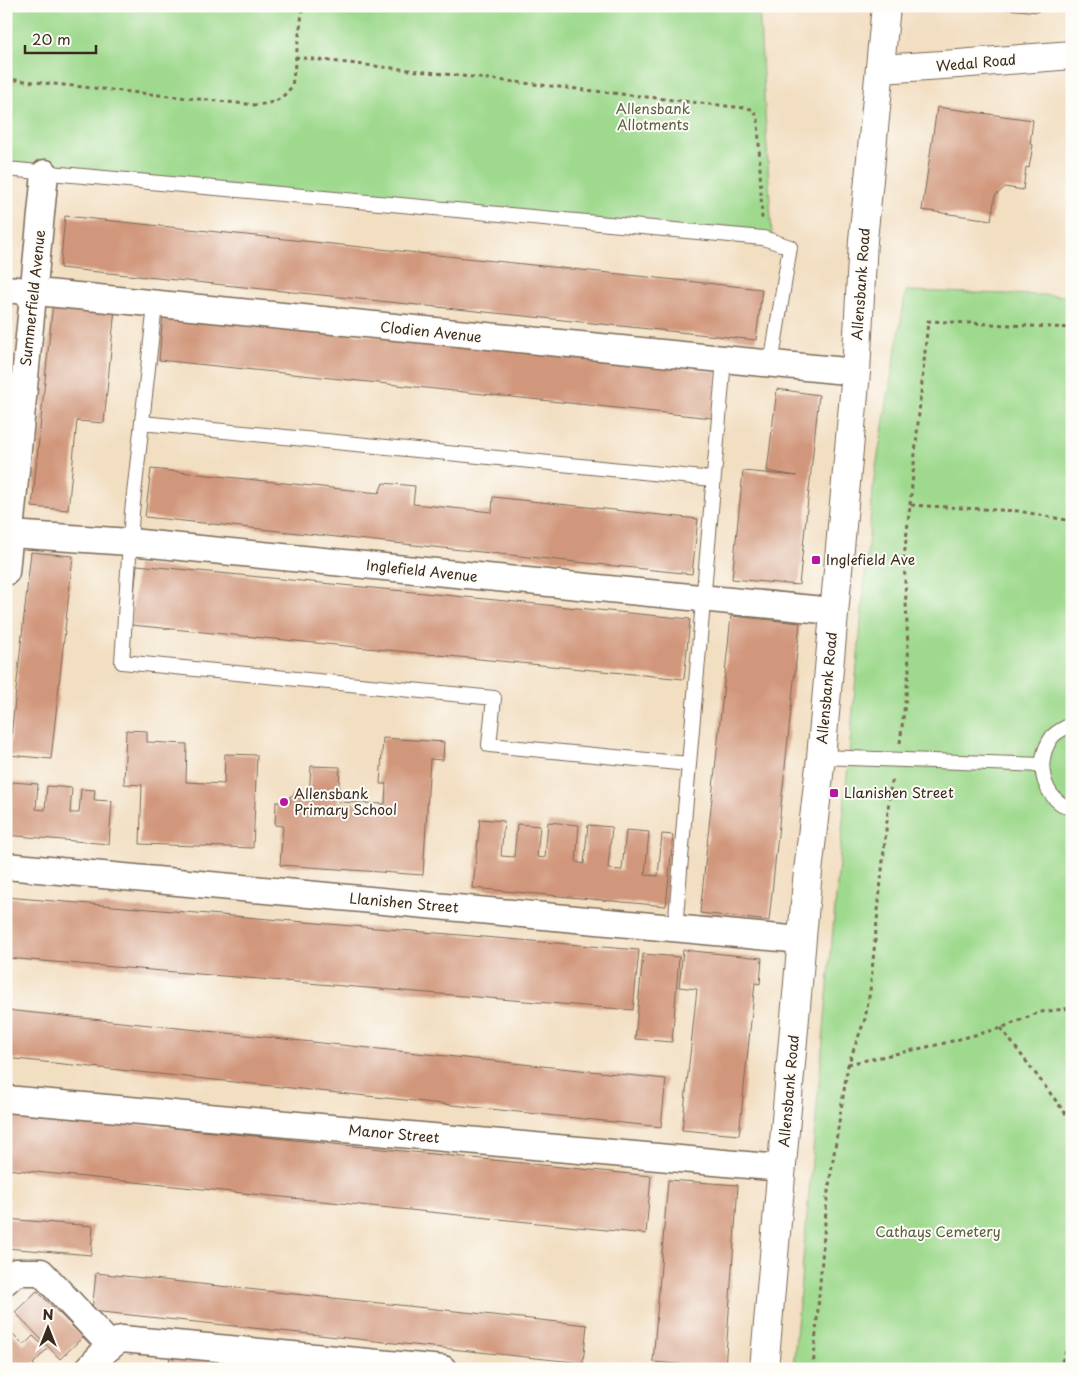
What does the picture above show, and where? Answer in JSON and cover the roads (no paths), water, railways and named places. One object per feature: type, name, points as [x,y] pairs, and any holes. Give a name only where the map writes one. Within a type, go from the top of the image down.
[{"type":"street","name":"Allensbank Road","points":[[764,1369],[801,940],[821,758],[856,372],[863,240],[886,6]]},
{"type":"street","name":"Wedal Road","points":[[880,69],[1072,55]]},
{"type":"street","name":"Summerfield Avenue","points":[[6,572],[45,173]]},
{"type":"street","name":"Clodien Avenue","points":[[6,289],[856,372]]},
{"type":"street","name":"Inglefield Avenue","points":[[10,534],[130,542],[704,600],[833,611]]},
{"type":"street","name":"Llanishen Street","points":[[6,866],[801,940]]},
{"type":"street","name":"Manor Street","points":[[6,1099],[782,1168]]},
{"type":"street","points":[[6,1281],[16,1272],[41,1272],[111,1346]]},
{"type":"street","points":[[88,1369],[111,1346],[122,1340],[443,1369]]},
{"type":"lane","points":[[6,169],[763,238],[790,247],[771,365]]},
{"type":"lane","points":[[155,305],[130,542],[122,662],[494,698],[489,745],[689,764]]},
{"type":"lane","points":[[675,929],[724,360]]},
{"type":"lane","points":[[142,423],[713,479]]},
{"type":"lane","points":[[1072,724],[1058,731],[1053,737],[1044,751],[1042,765],[1043,778],[1048,790],[1064,807],[1072,810]]},
{"type":"lane","points":[[821,758],[1042,765]]},
{"type":"place","name":"Inglefield Ave","points":[[816,560]]},
{"type":"place","name":"Llanishen Street","points":[[834,793]]},
{"type":"place","name":"Allensbank Primary School","points":[[284,802]]},
{"type":"park label","name":"Allensbank Allotments","points":[[653,118]]},
{"type":"park label","name":"Cathays Cemetery","points":[[938,1232]]}]
